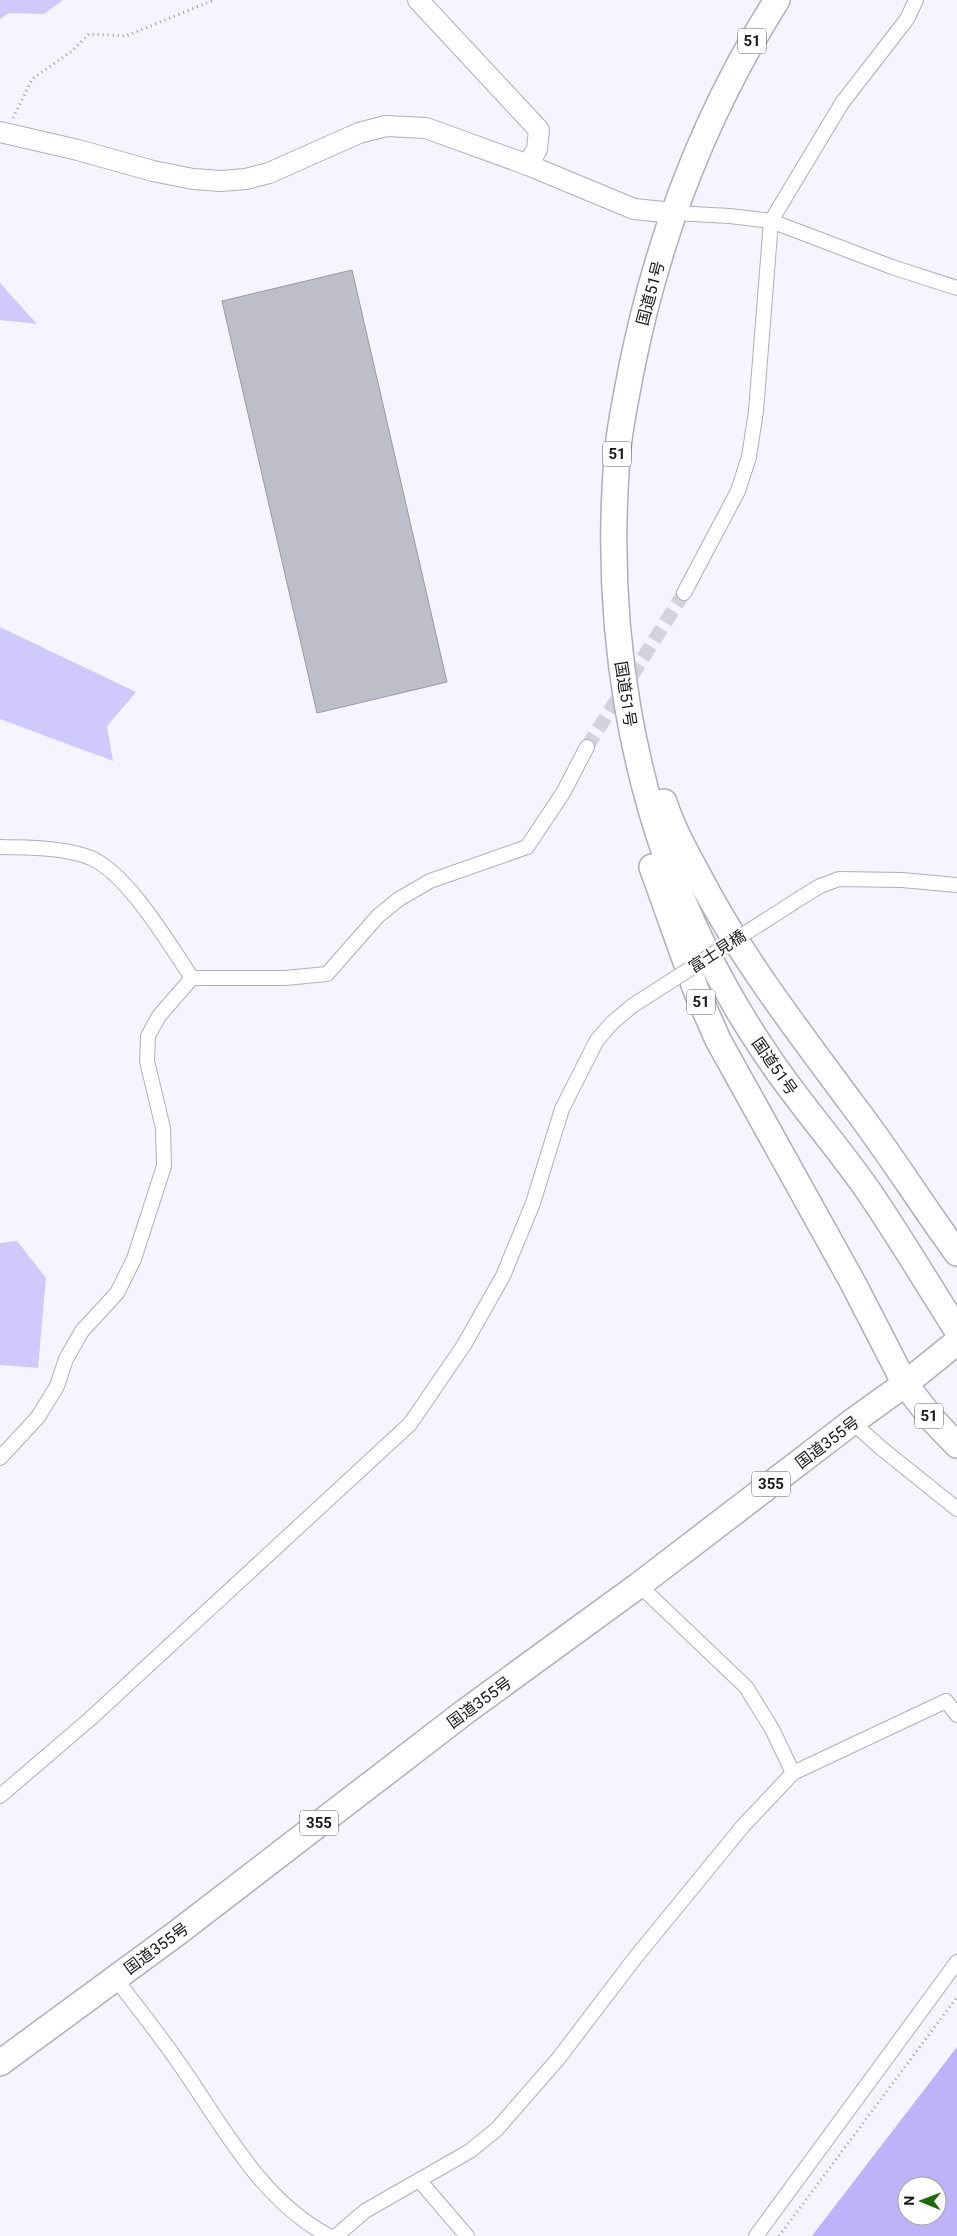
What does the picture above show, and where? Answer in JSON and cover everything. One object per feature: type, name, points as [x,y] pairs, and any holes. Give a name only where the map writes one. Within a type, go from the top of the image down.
[{"type":"highway","name":"国道51号","points":[[777,0],[744,54],[692,164],[674,213],[642,321],[617,456],[613,581],[626,699],[638,760],[661,842],[676,886],[704,947],[732,1000],[766,1055],[866,1188],[952,1323]]},
{"type":"highway","name":"51","points":[[613,581],[634,697],[656,780],[671,824],[732,936],[775,1001],[854,1106],[913,1193],[957,1253]]},
{"type":"highway","name":"51","points":[[613,581],[615,681],[625,762],[646,850],[696,990],[718,1040],[853,1283],[905,1384],[933,1420],[957,1445]]},
{"type":"highway","name":"国道355号","points":[[0,2063],[177,1933],[466,1711],[639,1585],[852,1422],[905,1384],[957,1342]]},
{"type":"street","points":[[418,0],[539,130],[537,149],[528,165]]},
{"type":"street","points":[[684,593],[738,491],[749,457],[756,410],[771,221],[842,104],[908,19],[916,0]]},
{"type":"street","points":[[2,135],[193,179],[221,181],[246,179],[269,173],[359,133],[386,126],[404,125],[426,128],[528,165],[634,209],[771,221],[892,267],[957,288]]},
{"type":"street","points":[[0,1458],[38,1417],[56,1386],[66,1359],[82,1331],[117,1293],[134,1259],[164,1166],[163,1128],[147,1061],[148,1036],[159,1016],[192,978],[285,978],[327,974],[378,916],[398,899],[430,881],[527,847],[563,793],[587,747]]},
{"type":"street","points":[[0,847],[53,850],[90,858],[109,868],[138,901],[192,978]]},
{"type":"street","name":"富士見橋","points":[[0,1796],[90,1719],[410,1424],[464,1345],[503,1276],[533,1203],[562,1109],[597,1040],[613,1022],[632,1006],[820,886],[839,879],[902,880],[957,885]]},
{"type":"street","points":[[852,1422],[957,1510]]},
{"type":"street","points":[[639,1585],[746,1687],[772,1729],[793,1773]]},
{"type":"street","points":[[336,2236],[365,2211],[470,2151],[497,2129],[558,2059],[635,1958],[743,1826],[793,1773],[951,1697],[957,1715]]},
{"type":"street","points":[[756,2236],[957,1962]]},
{"type":"street","points":[[115,1978],[181,2067],[256,2175],[297,2215],[329,2236]]},
{"type":"street","points":[[419,2180],[467,2236]]},
{"type":"path","points":[[2,135],[32,79],[72,51],[90,34],[126,36],[214,0]]},
{"type":"path","points":[[779,2236],[957,1997]]},
{"type":"shaded area","points":[[0,0],[63,0],[44,14],[9,13],[0,19]]},
{"type":"shaded area","points":[[0,283],[37,324],[0,320]]},
{"type":"shaded area","points":[[0,627],[136,692],[107,726],[113,761],[0,719]]},
{"type":"shaded area","points":[[17,1241],[46,1278],[38,1368],[0,1365],[0,1243]]},
{"type":"shaded area","points":[[957,2047],[957,2236],[812,2236]]},
{"type":"building","points":[[352,270],[447,682],[317,713],[222,301]]},
{"type":"tunnel","points":[[587,747],[684,593]]}]
